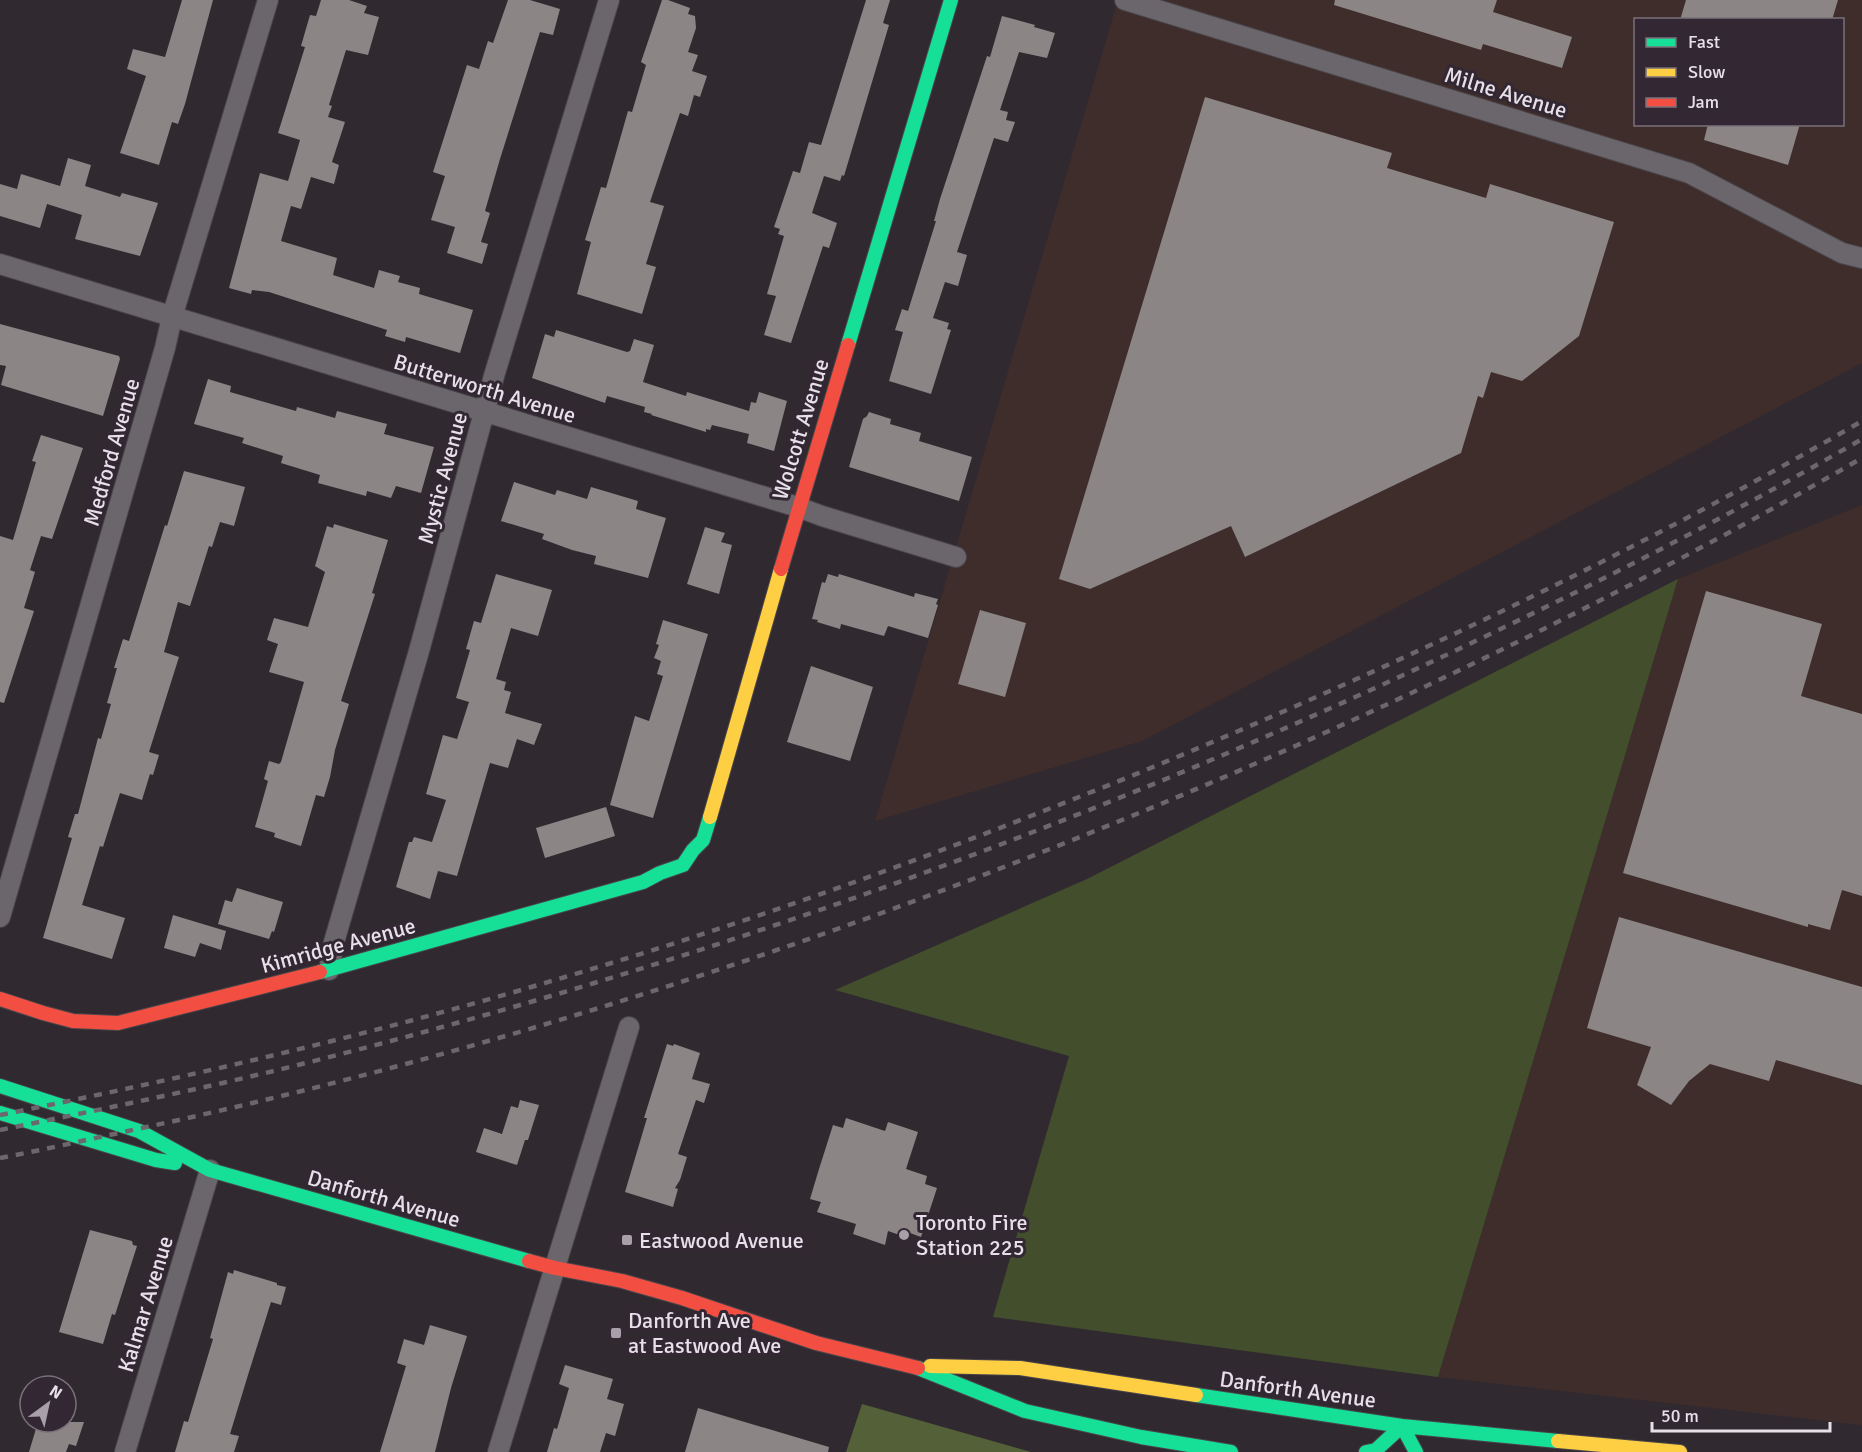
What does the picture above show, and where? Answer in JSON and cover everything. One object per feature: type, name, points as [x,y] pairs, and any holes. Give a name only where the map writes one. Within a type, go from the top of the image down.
[{"type":"main road","name":"Wolcott Avenue","points":[[683,865],[693,850],[704,840],[798,507],[879,246],[951,0]]},
{"type":"main road","name":"Kimridge Avenue","points":[[0,999],[77,1022],[110,1024],[329,970],[609,893],[683,865]]},
{"type":"main road","name":"Danforth Avenue","points":[[0,1086],[139,1131],[206,1168]]},
{"type":"main road","name":"Danforth Avenue","points":[[0,1113],[156,1160],[206,1168],[555,1268],[622,1281],[682,1298],[816,1343],[911,1365],[1025,1412],[1141,1437],[1231,1452]]},
{"type":"main road","name":"Danforth Avenue","points":[[555,1268],[605,1292]]},
{"type":"main road","name":"Danforth Avenue","points":[[761,1339],[816,1343]]},
{"type":"main road","name":"Danforth Avenue","points":[[911,1365],[1020,1368],[1402,1426],[1680,1452]]},
{"type":"main road","points":[[1366,1452],[1376,1450],[1402,1426],[1416,1452]]},
{"type":"street","name":"Medford Avenue","points":[[0,916],[85,631],[172,316],[268,0]]},
{"type":"street","name":"Mystic Avenue","points":[[329,970],[334,942],[419,651],[484,412],[609,0]]},
{"type":"street","name":"Milne Avenue","points":[[1125,0],[1689,174],[1842,253],[1862,258]]},
{"type":"street","name":"Butterworth Avenue","points":[[0,264],[956,557]]},
{"type":"street","points":[[498,1452],[629,1027]]},
{"type":"street","name":"Kalmar Avenue","points":[[125,1452],[206,1168]]},
{"type":"shaded area","points":[[1118,0],[1862,0],[1862,363],[1142,741],[875,821]]},
{"type":"shaded area","points":[[1862,505],[1862,1425],[1438,1377],[1678,579]]},
{"type":"green space","points":[[1678,579],[1438,1377],[993,1317],[1069,1056],[835,990],[1087,879]]},
{"type":"green space","points":[[862,1404],[1031,1452],[846,1452]]},
{"type":"building","points":[[182,0],[213,0],[185,104],[178,124],[172,122],[159,165],[120,153],[146,76],[127,69],[133,49],[165,57]]},
{"type":"building","points":[[321,0],[349,0],[367,6],[364,13],[379,17],[368,55],[346,50],[329,105],[332,106],[328,117],[345,122],[332,162],[339,165],[334,184],[311,177],[301,209],[291,206],[281,241],[337,258],[333,275],[374,288],[379,270],[400,276],[398,282],[420,288],[419,294],[473,310],[460,353],[406,337],[405,342],[385,336],[387,330],[269,292],[252,290],[251,294],[229,288],[260,173],[288,181],[300,140],[278,133],[305,47],[301,46],[310,15],[316,16]]},
{"type":"building","points":[[508,0],[530,0],[560,9],[553,35],[540,32],[500,159],[485,211],[490,213],[481,242],[488,244],[482,264],[447,253],[455,227],[431,220],[445,176],[433,172],[467,65],[479,69],[488,41],[493,43]]},
{"type":"building","points":[[662,0],[690,8],[688,14],[695,16],[696,28],[688,52],[698,55],[692,71],[707,76],[700,97],[694,95],[688,116],[680,113],[650,202],[664,206],[646,264],[656,267],[642,314],[577,294],[591,242],[585,240],[601,187],[606,188],[628,111],[632,112],[646,65],[641,62]]},
{"type":"building","points":[[866,0],[890,0],[883,23],[889,25],[844,176],[842,175],[840,181],[824,176],[812,213],[837,223],[829,248],[823,246],[791,343],[764,335],[776,296],[767,294],[784,236],[778,234],[780,229],[774,227],[793,171],[800,173],[809,142],[821,145]]},
{"type":"building","points":[[1335,0],[1497,0],[1493,12],[1572,37],[1562,68],[1483,44],[1481,50],[1334,5]]},
{"type":"building","points":[[1686,0],[1838,0],[1833,18],[1681,18]]},
{"type":"building","points":[[1002,16],[1055,33],[1047,58],[1019,52],[1000,110],[1008,112],[1006,120],[1015,122],[1008,142],[994,138],[957,252],[967,255],[958,286],[945,282],[933,318],[949,323],[947,329],[951,330],[931,394],[889,381],[903,332],[895,330],[902,309],[908,311],[936,221],[934,221],[940,199]]},
{"type":"building","points":[[1205,97],[1392,153],[1387,168],[1486,198],[1490,184],[1614,222],[1579,336],[1522,381],[1491,372],[1483,398],[1478,396],[1461,453],[1245,557],[1231,526],[1090,589],[1059,579]]},
{"type":"building","points":[[1708,126],[1799,126],[1788,165],[1704,140]]},
{"type":"building","points":[[68,158],[91,165],[85,186],[120,197],[122,193],[158,203],[140,256],[75,239],[82,215],[47,204],[40,228],[0,216],[0,184],[17,189],[21,174],[60,186]]},
{"type":"building","points":[[0,324],[119,356],[103,416],[1,385],[6,366],[0,365]]},
{"type":"building","points":[[556,330],[627,352],[630,351],[634,339],[654,345],[643,382],[686,396],[687,392],[749,411],[751,402],[756,403],[759,392],[787,401],[774,451],[747,443],[749,434],[712,425],[710,430],[706,429],[706,432],[651,415],[644,412],[645,407],[607,396],[605,403],[532,378],[545,334],[554,337]]},
{"type":"building","points":[[208,379],[231,386],[230,392],[296,411],[297,407],[335,418],[337,411],[387,424],[384,434],[434,447],[421,493],[396,486],[391,498],[367,491],[366,496],[318,483],[320,475],[281,463],[283,456],[242,443],[244,438],[194,424]]},
{"type":"building","points":[[869,412],[891,419],[890,424],[921,433],[919,441],[972,457],[959,501],[849,467],[863,419]]},
{"type":"building","points":[[41,435],[83,448],[52,539],[41,536],[30,570],[35,572],[24,608],[34,611],[4,703],[0,702],[0,536],[13,540],[36,462],[32,461]]},
{"type":"building","points":[[184,471],[245,487],[234,526],[220,522],[212,547],[209,546],[190,606],[178,602],[164,652],[179,657],[149,752],[159,755],[153,775],[150,774],[142,800],[120,793],[103,847],[100,846],[82,905],[125,918],[112,959],[43,938],[72,838],[68,837],[75,814],[78,814],[98,738],[101,739],[111,704],[107,703],[117,668],[114,668],[123,639],[129,641]]},
{"type":"building","points":[[514,482],[555,495],[557,490],[587,499],[591,487],[638,501],[636,509],[666,518],[648,578],[594,564],[596,556],[542,539],[544,534],[501,521]]},
{"type":"building","points":[[334,524],[388,540],[372,593],[375,594],[341,701],[349,704],[335,750],[330,777],[324,797],[316,795],[301,846],[274,837],[275,833],[255,827],[268,781],[264,779],[269,761],[279,764],[281,762],[304,682],[269,672],[278,644],[267,640],[274,618],[308,627],[325,572],[315,566],[327,526],[333,528]]},
{"type":"building","points":[[705,527],[725,533],[721,542],[732,545],[719,594],[687,584]]},
{"type":"building","points":[[496,574],[552,590],[538,636],[511,628],[496,679],[506,682],[504,690],[511,692],[505,713],[542,724],[534,745],[517,739],[508,768],[490,763],[457,876],[438,871],[430,899],[396,887],[409,842],[412,842],[414,837],[432,842],[446,800],[426,794],[443,735],[457,739],[469,702],[456,698],[470,650],[466,649],[474,621],[481,623]]},
{"type":"building","points":[[828,574],[838,577],[839,574],[914,597],[915,593],[938,599],[928,638],[888,626],[884,636],[841,624],[840,629],[812,619],[822,582],[825,583]]},
{"type":"building","points":[[1706,591],[1822,624],[1801,696],[1862,714],[1862,896],[1842,890],[1830,930],[1808,924],[1808,927],[1623,873]]},
{"type":"building","points":[[980,610],[1026,623],[1005,697],[958,684]]},
{"type":"building","points":[[663,620],[708,634],[653,818],[610,805],[635,716],[649,721],[663,676],[657,674],[661,661],[654,658],[659,645],[656,644]]},
{"type":"building","points":[[811,666],[873,687],[850,761],[787,742]]},
{"type":"building","points":[[606,807],[615,836],[545,858],[536,828]]},
{"type":"building","points":[[237,888],[283,902],[274,932],[272,931],[269,939],[218,924],[225,900],[232,902]]},
{"type":"building","points":[[173,915],[226,931],[221,950],[200,943],[195,957],[164,948]]},
{"type":"building","points":[[1619,917],[1862,987],[1862,1085],[1776,1060],[1769,1081],[1710,1064],[1689,1081],[1671,1105],[1637,1085],[1651,1047],[1587,1028]]},
{"type":"building","points":[[667,1044],[673,1046],[674,1044],[700,1053],[692,1079],[710,1084],[704,1103],[696,1100],[678,1154],[687,1157],[675,1188],[678,1189],[673,1207],[625,1192],[647,1118],[644,1118]]},
{"type":"building","points":[[520,1100],[539,1105],[517,1165],[476,1152],[484,1128],[502,1134],[511,1106],[518,1108]]},
{"type":"building","points":[[846,1118],[885,1131],[888,1122],[918,1132],[906,1169],[927,1176],[925,1184],[937,1188],[921,1237],[910,1233],[908,1238],[888,1231],[885,1245],[853,1234],[856,1224],[817,1212],[821,1202],[810,1199],[819,1169],[833,1125],[843,1128]]},
{"type":"building","points":[[90,1230],[132,1241],[133,1245],[137,1246],[115,1315],[112,1314],[103,1344],[59,1332]]},
{"type":"building","points":[[234,1270],[286,1287],[281,1305],[271,1302],[230,1434],[239,1436],[234,1452],[175,1452],[184,1421],[188,1422],[213,1339],[210,1338],[228,1272],[233,1274]]},
{"type":"building","points":[[430,1325],[467,1336],[435,1452],[380,1452],[406,1366],[397,1363],[404,1339],[424,1345]]},
{"type":"building","points":[[565,1365],[613,1379],[607,1399],[624,1404],[615,1436],[606,1433],[600,1452],[547,1452],[554,1428],[557,1429],[569,1388],[559,1384]]},
{"type":"building","points":[[698,1408],[829,1447],[828,1452],[685,1452]]},
{"type":"building","points":[[78,1422],[84,1422],[76,1446],[69,1444],[66,1452],[29,1452],[34,1434],[78,1434]]},
{"type":"railway","points":[[0,1115],[284,1053],[425,1017],[638,955],[856,882],[1141,772],[1417,651],[1687,518],[1862,421]]},
{"type":"railway","points":[[0,1130],[258,1075],[442,1027],[589,985],[735,939],[1022,836],[1164,780],[1305,720],[1444,656],[1655,552],[1862,439]]},
{"type":"railway","points":[[0,1158],[216,1111],[478,1044],[651,992],[823,934],[957,885],[1090,833],[1353,720],[1610,595],[1862,458]]},
{"type":"traffic: fast","points":[[848,345],[951,0]]},
{"type":"traffic: fast","points":[[320,972],[643,882],[683,865],[703,840],[710,817]]},
{"type":"traffic: fast","points":[[0,1086],[139,1131],[210,1170],[529,1261]]},
{"type":"traffic: fast","points":[[0,1113],[156,1160],[175,1163]]},
{"type":"traffic: fast","points":[[918,1368],[1025,1411],[1141,1437],[1231,1452]]},
{"type":"traffic: fast","points":[[1196,1395],[1402,1426],[1558,1441]]},
{"type":"traffic: fast","points":[[1402,1426],[1416,1452]]},
{"type":"traffic: fast","points":[[1366,1452],[1376,1450],[1402,1426]]},
{"type":"traffic: slow","points":[[710,817],[781,569]]},
{"type":"traffic: slow","points":[[930,1366],[1020,1368],[1196,1395]]},
{"type":"traffic: slow","points":[[1558,1441],[1680,1452]]},
{"type":"traffic: jam","points":[[781,569],[848,345]]},
{"type":"traffic: jam","points":[[0,999],[73,1021],[118,1023],[320,972]]},
{"type":"traffic: jam","points":[[529,1261],[622,1281],[682,1298],[816,1343],[918,1368]]},
{"type":"place","name":"Toronto Fire Station 225","points":[[904,1235]]},
{"type":"place","name":"Eastwood Avenue","points":[[627,1240]]},
{"type":"place","name":"Danforth Ave at Eastwood Ave","points":[[616,1333]]}]
